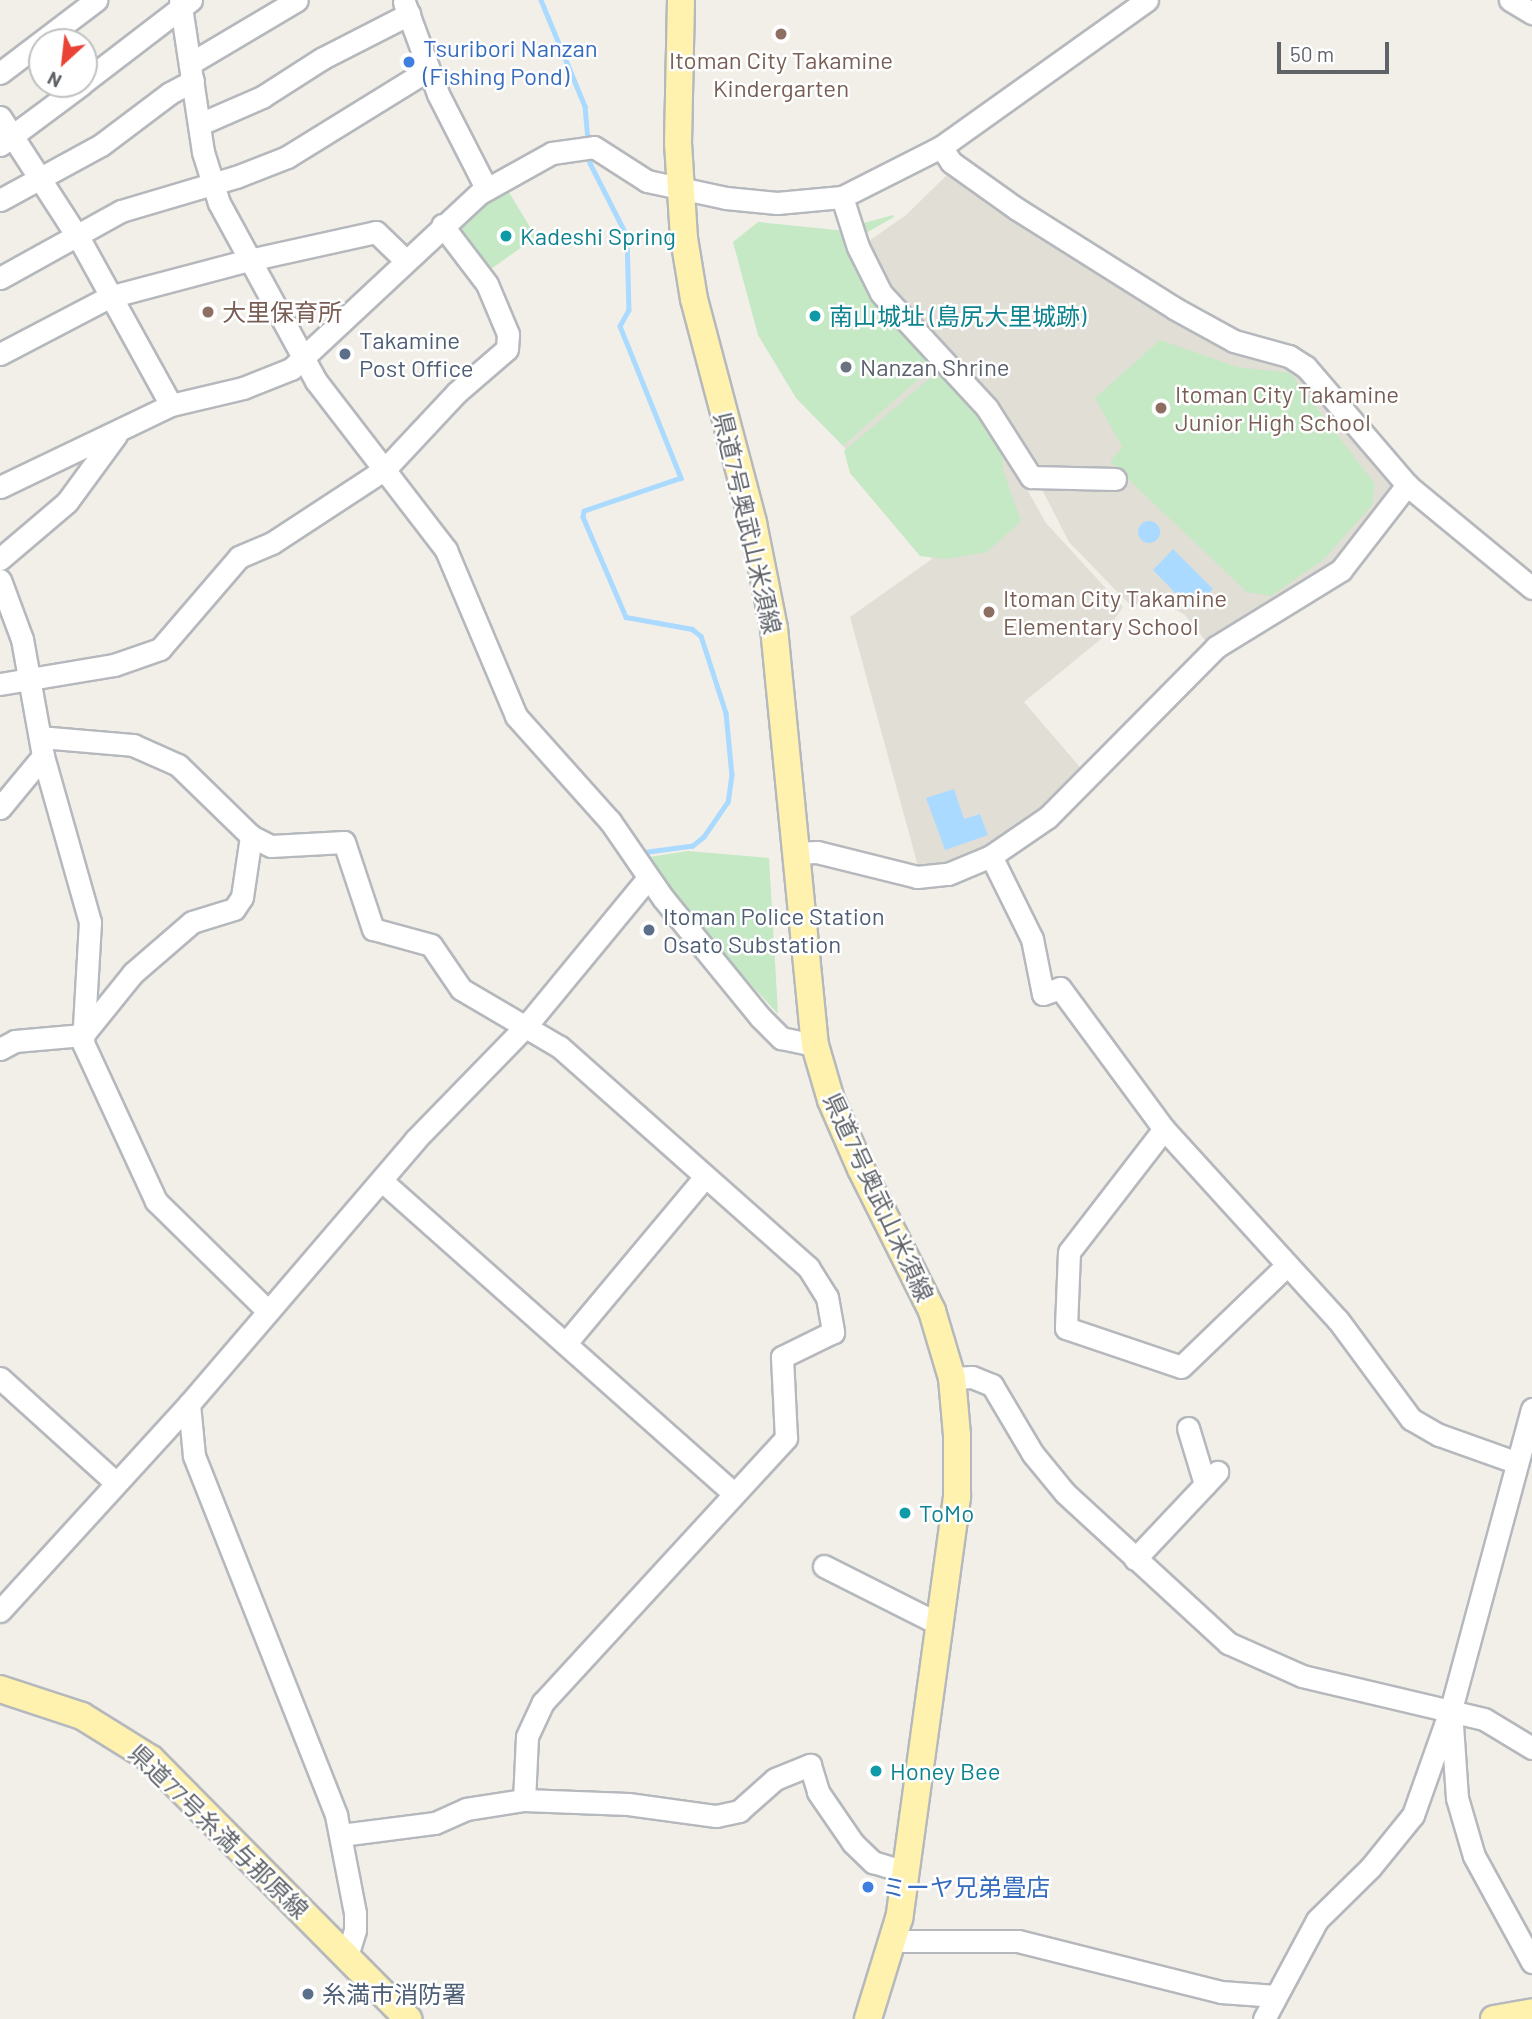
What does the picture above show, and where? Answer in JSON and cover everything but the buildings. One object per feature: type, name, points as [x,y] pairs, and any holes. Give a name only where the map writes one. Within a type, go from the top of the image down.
[{"type":"main road","name":"県道7号奥武山米須線","points":[[681,0],[679,189],[694,299],[753,523],[774,628],[815,1045],[831,1100],[861,1169],[920,1282],[952,1378],[957,1497],[906,1872],[894,1941],[867,2019]]},
{"type":"main road","name":"県道77号糸満与那原線","points":[[0,1689],[82,1716],[151,1759],[408,2019]]},
{"type":"main road","points":[[1494,2019],[1532,2012]]},
{"type":"street","points":[[0,73],[96,0]]},
{"type":"street","points":[[0,200],[38,176],[102,145],[170,93],[192,72],[297,0]]},
{"type":"street","points":[[0,487],[172,405],[266,381],[305,359],[442,225],[486,188],[524,167],[571,148],[594,147],[608,153],[648,181],[679,189],[777,203],[842,197],[941,147],[1147,0]]},
{"type":"street","points":[[1510,0],[1532,13]]},
{"type":"street","points":[[185,2],[192,72],[212,184],[249,260],[316,381],[446,550],[516,716],[610,821],[648,878],[780,1038],[815,1045]]},
{"type":"street","points":[[98,71],[185,2]]},
{"type":"street","points":[[200,124],[262,97],[406,7],[428,70],[486,188]]},
{"type":"street","points":[[0,278],[78,238],[121,211],[212,184],[317,141],[428,70]]},
{"type":"street","points":[[6,141],[63,98]]},
{"type":"street","points":[[0,117],[6,141],[38,176],[78,238],[109,298],[172,405]]},
{"type":"street","points":[[941,147],[951,162],[1006,201],[1143,288],[1234,341],[1289,356],[1306,366],[1407,485],[1532,588]]},
{"type":"street","points":[[842,197],[858,247],[881,293],[987,408],[1031,477],[1115,479]]},
{"type":"street","points":[[0,684],[114,665],[160,649],[239,557],[272,543],[385,468],[508,344],[502,316],[487,284],[442,225]]},
{"type":"street","points":[[0,354],[109,298],[249,260],[376,232],[405,260]]},
{"type":"street","points":[[0,559],[67,502],[119,430]]},
{"type":"street","points":[[796,853],[817,852],[917,877],[948,874],[991,856],[1048,817],[1216,647],[1341,570],[1407,485]]},
{"type":"street","points":[[0,580],[7,620],[30,677],[42,747],[90,922],[83,1043],[156,1201],[268,1311]]},
{"type":"street","points":[[42,747],[133,745],[178,765],[251,836],[271,846],[344,842],[373,929],[431,945],[461,989],[560,1047],[816,1275],[833,1323],[833,1332],[826,1339],[798,1346],[782,1357],[786,1438],[543,1702],[527,1737],[524,1800]]},
{"type":"street","points":[[0,808],[42,747]]},
{"type":"street","points":[[0,1049],[15,1041],[83,1035],[133,973],[192,922],[234,909],[242,897],[251,836]]},
{"type":"street","points":[[991,856],[1032,939],[1043,993],[1060,988],[1164,1129],[1338,1320],[1411,1419],[1477,1451],[1515,1462]]},
{"type":"street","points":[[0,1611],[189,1404],[382,1181],[526,1026],[648,878]]},
{"type":"street","points":[[1164,1129],[1069,1252],[1066,1328],[1181,1367],[1287,1265]]},
{"type":"street","points":[[566,1343],[704,1178]]},
{"type":"street","points":[[382,1181],[733,1493]]},
{"type":"street","points":[[952,1378],[972,1377],[992,1385],[1033,1454],[1065,1493],[1211,1631],[1257,1659],[1302,1676],[1484,1719],[1532,1748]]},
{"type":"street","points":[[0,1378],[115,1482]]},
{"type":"street","points":[[189,1404],[194,1456],[303,1724],[341,1835],[355,1913],[352,1947],[347,1956]]},
{"type":"street","points":[[1264,2019],[1317,1920],[1370,1868],[1413,1815],[1451,1710],[1515,1462],[1532,1409]]},
{"type":"street","points":[[1135,1559],[1211,1478],[1188,1428]]},
{"type":"street","points":[[824,1566],[940,1623]]},
{"type":"street","points":[[1451,1710],[1457,1798],[1474,1856],[1532,1962]]},
{"type":"street","points":[[341,1835],[407,1823],[435,1823],[466,1809],[524,1800],[628,1804],[716,1816],[739,1811],[775,1779],[810,1765],[818,1792],[853,1843],[873,1862],[906,1872]]},
{"type":"street","points":[[894,1941],[1018,1941],[1221,1992],[1276,1996]]},
{"type":"shaded area","name":"Itoman City Takamine Junior High School","points":[[950,172],[1292,366],[1381,465],[1391,485],[1392,492],[1334,568],[1208,644],[1185,615],[1162,602],[1130,605],[1069,542],[1034,474],[872,267],[866,243],[906,215]]},
{"type":"shaded area","name":"Itoman City Takamine Elementary School","points":[[936,364],[1011,461],[1046,523],[1123,607],[1101,639],[1024,702],[1085,773],[1031,823],[953,867],[919,870],[850,617],[932,559],[843,446]]},
{"type":"green space","points":[[507,189],[536,237],[488,271],[456,231],[457,225]]},
{"type":"green space","points":[[893,215],[894,217],[866,233],[864,223]]},
{"type":"green space","points":[[758,222],[846,231],[854,263],[936,364],[843,446],[796,398],[758,335],[733,242]]},
{"type":"green space","points":[[1160,340],[1237,367],[1290,373],[1375,484],[1372,505],[1323,560],[1271,596],[1247,592],[1110,462],[1122,447],[1095,398]]},
{"type":"green space","points":[[937,372],[979,412],[1002,450],[1003,470],[1021,521],[987,552],[946,559],[920,556],[850,473],[844,451]]},
{"type":"green space","points":[[688,851],[769,858],[778,1014],[692,920],[643,858]]},
{"type":"water","points":[[1149,521],[1157,524],[1160,532],[1157,540],[1149,543],[1141,540],[1138,532],[1141,524]]},
{"type":"water","points":[[1173,549],[1213,589],[1192,610],[1153,570]]},
{"type":"water","points":[[954,789],[964,819],[980,814],[988,835],[945,850],[926,798]]},
{"type":"waterway","points":[[541,0],[585,106],[588,141]]},
{"type":"waterway","points":[[589,153],[590,163],[627,236],[629,310],[620,326],[681,478],[584,511],[583,517],[626,617],[692,629],[701,636],[726,713],[732,775],[728,802],[704,837],[693,846],[641,853]]},
{"type":"place","name":"Itoman City Takamine Kindergarten","points":[[781,34]]},
{"type":"place","name":"Tsuribori Nanzan (Fishing Pond)","points":[[409,62]]},
{"type":"place","name":"Kadeshi Spring","points":[[506,236]]},
{"type":"place","name":"大里保育所","points":[[208,312]]},
{"type":"place","name":"南山城址 (島尻大里城跡)","points":[[815,316]]},
{"type":"place","name":"Takamine Post Office","points":[[345,354]]},
{"type":"place","name":"Nanzan Shrine","points":[[846,367]]},
{"type":"place","name":"Itoman City Takamine Junior High School","points":[[1161,408]]},
{"type":"place","name":"Itoman City Takamine Elementary School","points":[[989,612]]},
{"type":"place","name":"Itoman Police Station Osato Substation","points":[[649,930]]},
{"type":"place","name":"ToMo","points":[[905,1513]]},
{"type":"place","name":"Honey Bee","points":[[876,1771]]},
{"type":"place","name":"ミーヤ兄弟畳店","points":[[868,1887]]},
{"type":"place","name":"糸満市消防署","points":[[308,1994]]}]
